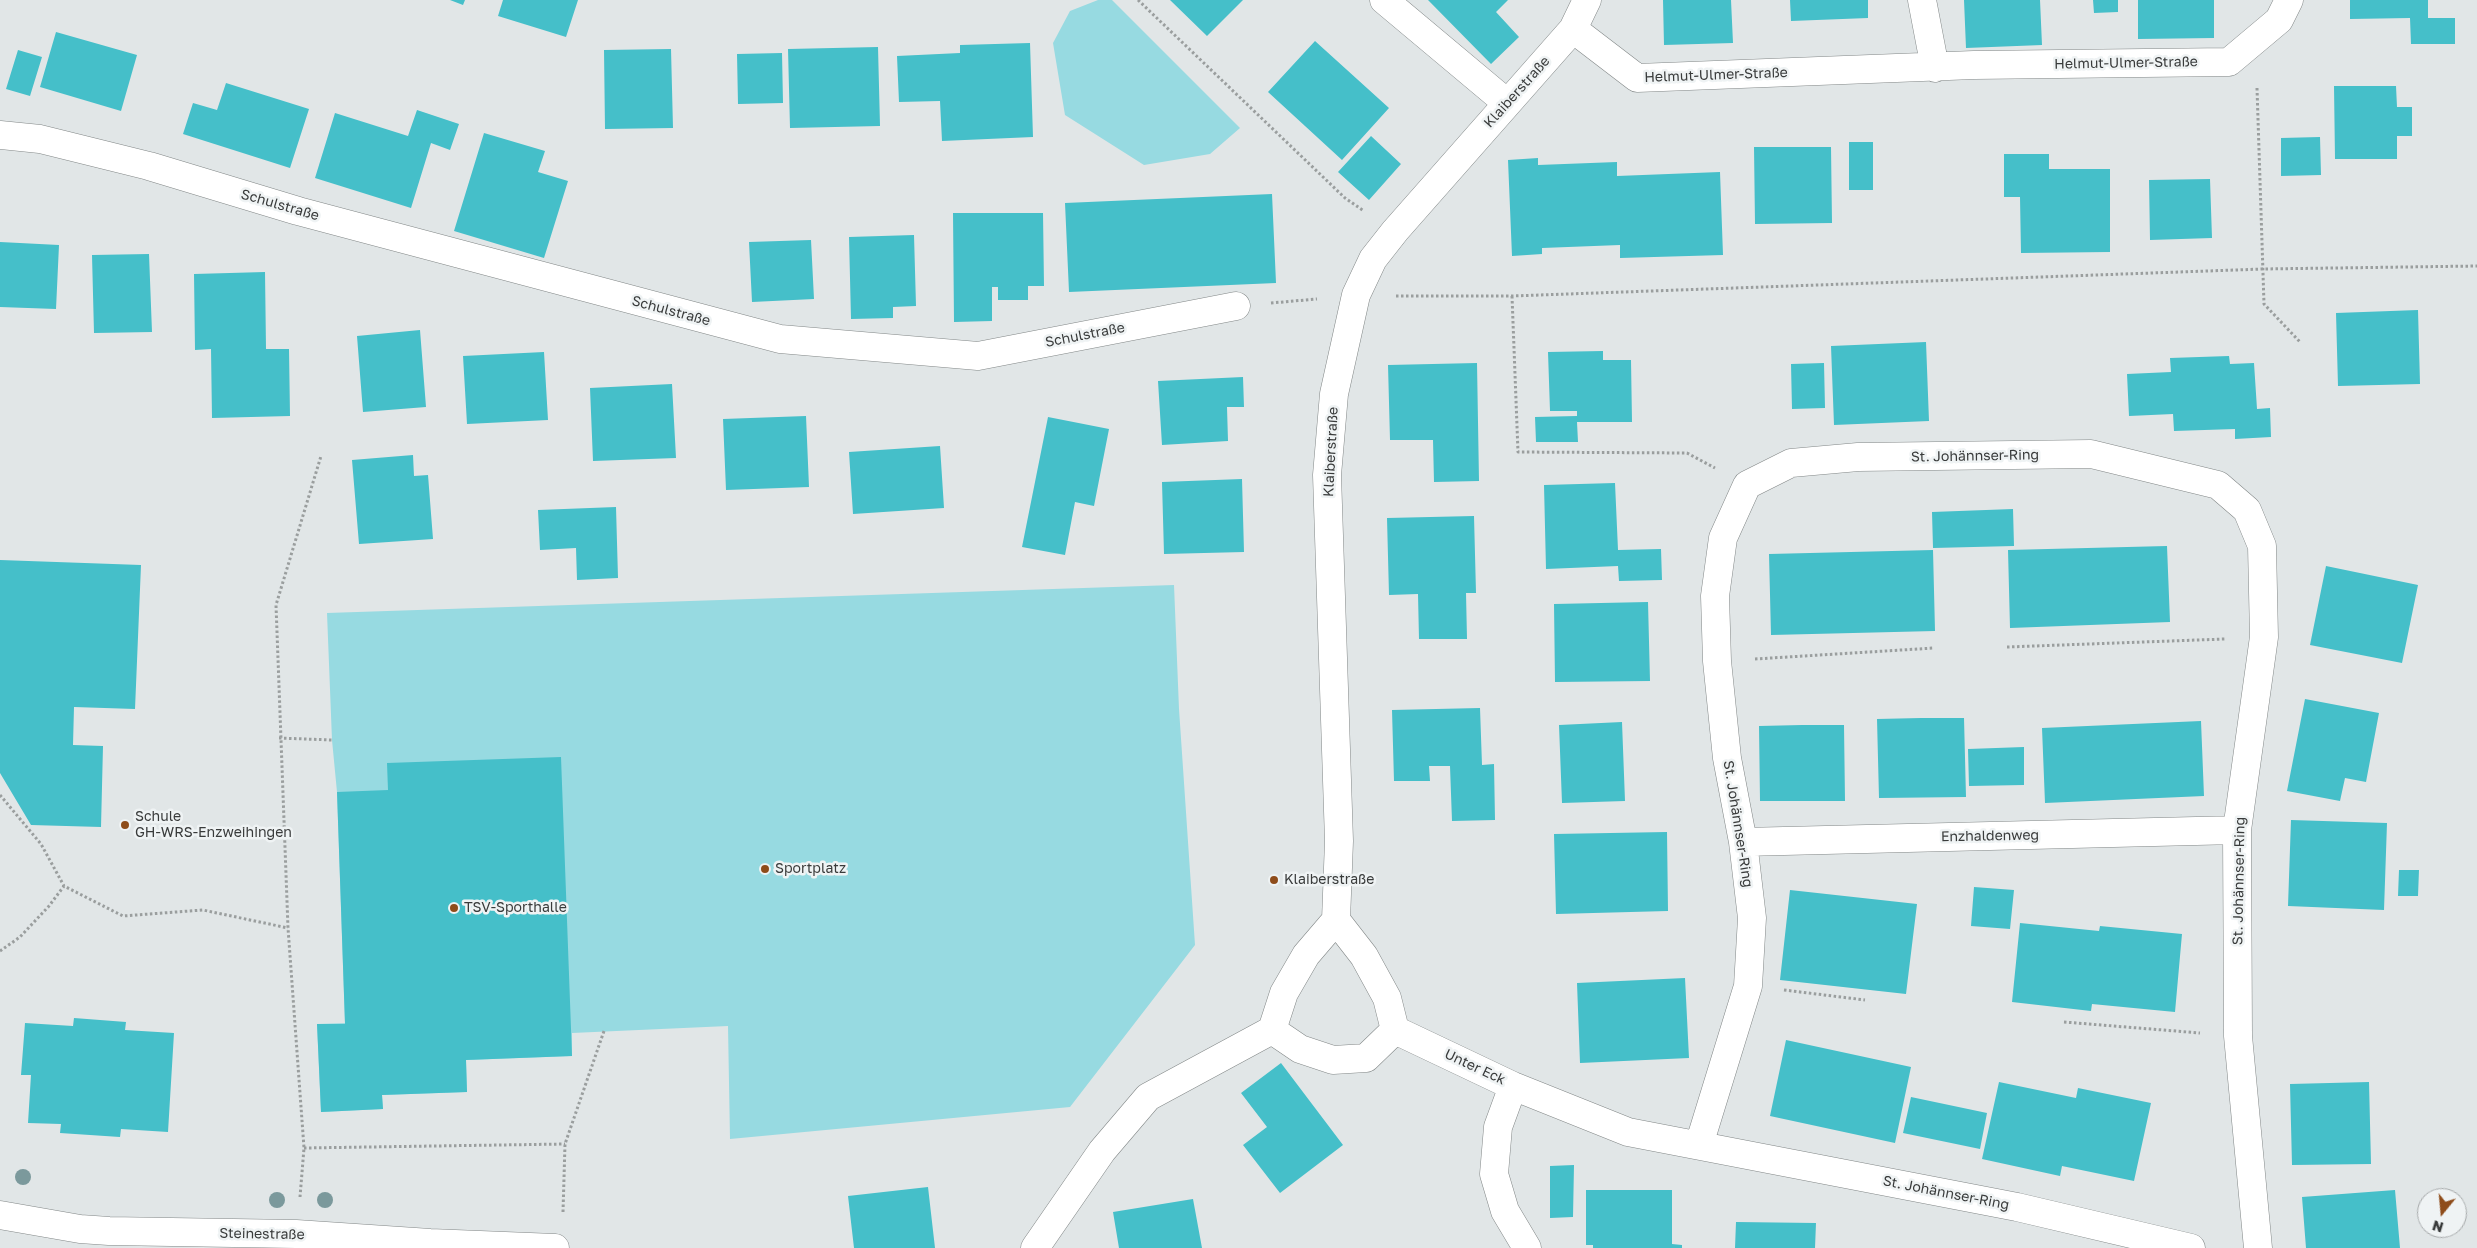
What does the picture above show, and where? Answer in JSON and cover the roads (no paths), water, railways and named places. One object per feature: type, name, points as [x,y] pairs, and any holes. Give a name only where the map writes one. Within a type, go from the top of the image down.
[{"type":"street","points":[[1384,0],[1507,103]]},
{"type":"street","name":"Klaiberstraße","points":[[1336,920],[1339,841],[1327,475],[1334,394],[1356,295],[1373,259],[1395,231],[1573,29],[1587,0]]},
{"type":"street","points":[[1922,0],[1935,68]]},
{"type":"street","name":"Helmut-Ulmer-Straße","points":[[1573,29],[1637,78],[1935,68],[2229,62],[2279,20],[2289,0]]},
{"type":"street","name":"Schulstraße","points":[[0,135],[40,139],[149,166],[298,211],[780,339],[978,356],[1236,306]]},
{"type":"street","name":"St. Johännser-Ring","points":[[1699,1145],[1748,986],[1752,918],[1744,842],[1727,758],[1717,661],[1715,596],[1723,538],[1747,485],[1791,463],[1849,458],[2082,454],[2100,456],[2218,485],[2248,510],[2262,546],[2264,637],[2237,830],[2238,1036],[2258,1248]]},
{"type":"street","name":"Enzhaldenweg","points":[[1744,842],[2237,830]]},
{"type":"street","points":[[1035,1248],[1102,1151],[1148,1097],[1272,1030],[1284,993],[1306,955],[1336,920],[1364,956],[1387,998],[1395,1030],[1366,1058],[1333,1060],[1300,1049],[1272,1030]]},
{"type":"street","name":"Unter Eck","points":[[1395,1030],[1513,1086],[1498,1127],[1494,1174],[1505,1211],[1527,1248]]},
{"type":"street","name":"St. Johännser-Ring","points":[[1513,1086],[1628,1132],[2017,1207],[2191,1248]]},
{"type":"street","name":"Steinestraße","points":[[0,1215],[99,1230],[296,1234],[430,1243],[555,1248]]},
{"type":"place","name":"Schule GH-WRS-Enzweihingen","points":[[125,825]]},
{"type":"place","name":"Sportplatz","points":[[765,869]]},
{"type":"place","name":"Klaiberstraße","points":[[1274,880]]},
{"type":"place","name":"TSV-Sporthalle","points":[[454,908]]}]
